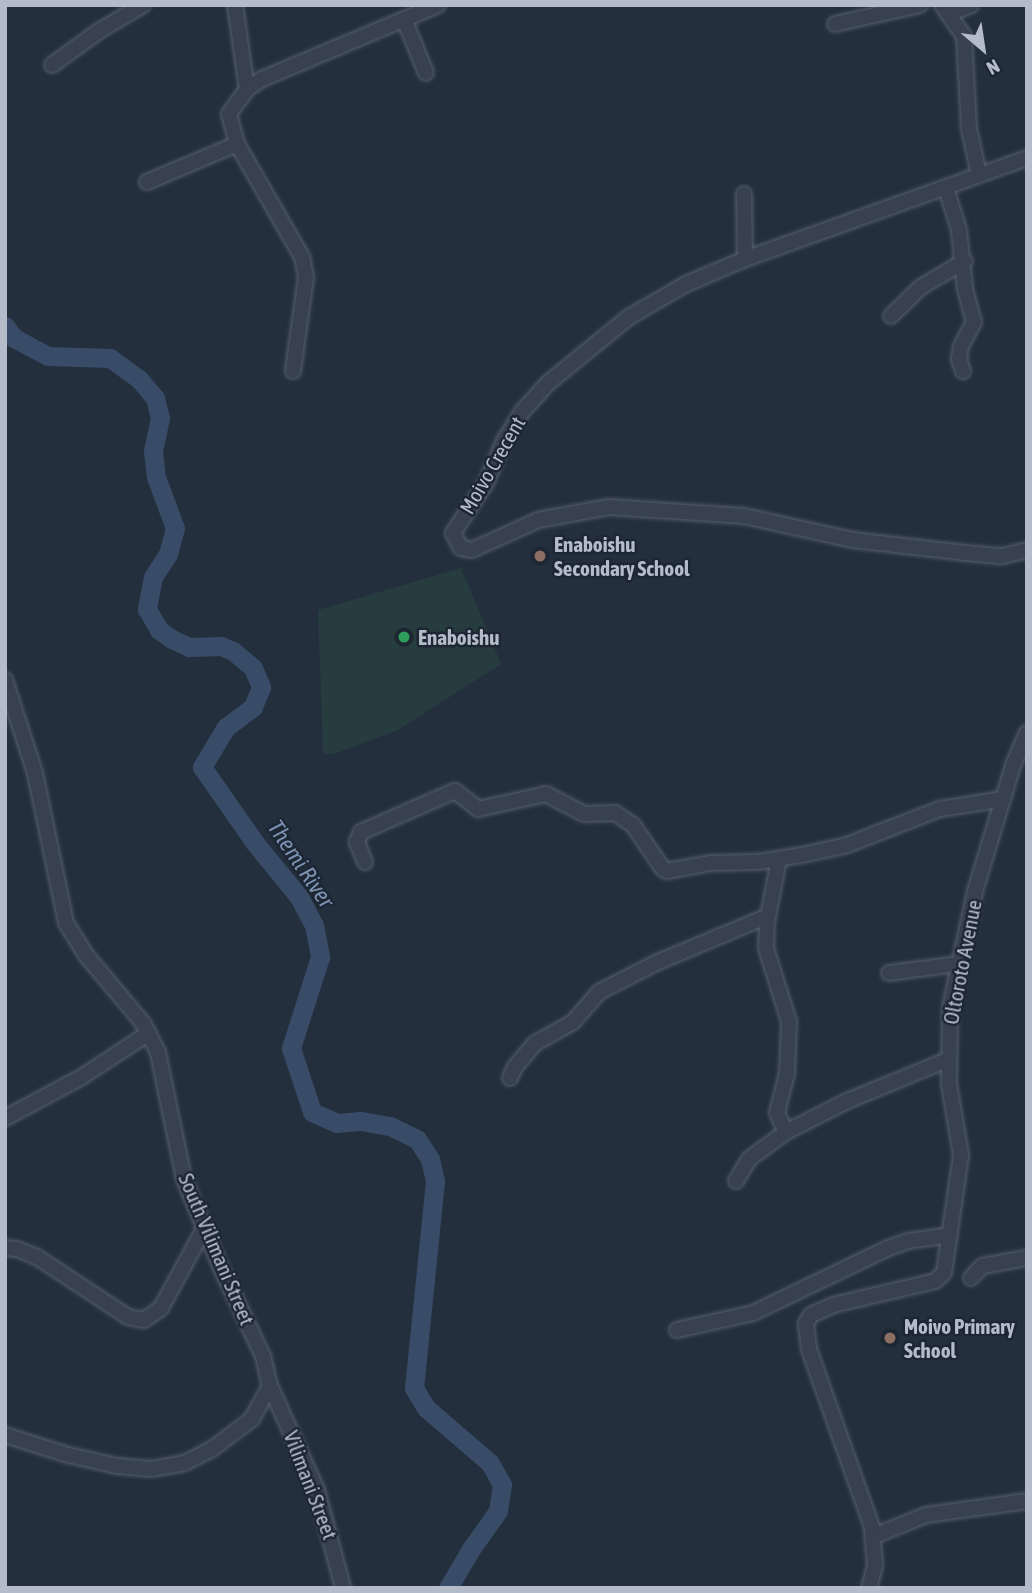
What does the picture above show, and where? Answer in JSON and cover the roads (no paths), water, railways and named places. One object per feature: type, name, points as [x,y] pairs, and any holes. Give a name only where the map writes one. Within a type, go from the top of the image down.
[{"type":"street","points":[[52,65],[99,31],[143,5]]},
{"type":"street","points":[[235,5],[247,89]]},
{"type":"street","points":[[293,371],[306,277],[302,257],[237,144],[229,114],[247,89],[262,79],[438,5]]},
{"type":"street","points":[[835,23],[920,5]]},
{"type":"street","points":[[971,5],[945,10],[964,36],[969,129],[979,174]]},
{"type":"street","points":[[404,19],[425,73]]},
{"type":"street","points":[[147,182],[237,144]]},
{"type":"street","name":"Moivo Crecent","points":[[1023,554],[990,555],[853,540],[744,516],[609,508],[558,514],[519,527],[472,550],[461,548],[454,538],[456,526],[485,483],[504,441],[522,412],[548,383],[586,350],[662,296],[746,259],[1027,158]]},
{"type":"street","points":[[946,188],[965,261],[965,289],[974,322],[961,346],[959,359],[963,372]]},
{"type":"street","points":[[744,194],[746,259]]},
{"type":"street","points":[[891,316],[921,287],[965,261]]},
{"type":"street","name":"South Vilimani Street","points":[[6,687],[41,799],[66,923],[85,954],[149,1033],[167,1086],[184,1179],[263,1356],[270,1385]]},
{"type":"street","name":"Oltoroto Avenue","points":[[869,1588],[875,1565],[874,1536],[809,1349],[806,1323],[811,1315],[833,1305],[941,1278],[947,1266],[961,1155],[951,1105],[947,1060],[950,1008],[957,964],[1003,799],[1027,733]]},
{"type":"street","points":[[365,862],[357,842],[360,832],[456,791],[478,809],[546,794],[584,814],[615,813],[633,825],[667,871],[711,863],[779,859],[847,845],[940,809],[1003,799]]},
{"type":"street","points":[[779,859],[768,916],[768,960],[788,1009],[788,1073],[777,1113],[786,1132]]},
{"type":"street","points":[[510,1078],[515,1067],[534,1044],[573,1022],[599,992],[658,962],[768,916]]},
{"type":"street","points":[[889,973],[957,964]]},
{"type":"street","points":[[5,1118],[79,1078],[149,1033]]},
{"type":"street","points":[[736,1181],[749,1159],[786,1132],[847,1101],[947,1060]]},
{"type":"street","points":[[5,1248],[17,1248],[37,1257],[117,1310],[137,1320],[145,1320],[161,1308],[205,1227]]},
{"type":"street","points":[[677,1331],[753,1313],[908,1241],[950,1235]]},
{"type":"street","points":[[971,1278],[982,1266],[1027,1258]]},
{"type":"street","points":[[5,1436],[117,1466],[150,1469],[185,1463],[212,1450],[252,1419],[270,1385]]},
{"type":"street","name":"Vilimani Street","points":[[270,1385],[317,1490],[343,1588]]},
{"type":"street","points":[[874,1536],[926,1515],[1027,1501]]},
{"type":"waterway","name":"Themi River","points":[[5,326],[14,338],[48,356],[110,358],[139,379],[155,398],[160,418],[153,450],[156,477],[175,528],[168,554],[153,577],[147,609],[159,630],[172,639],[189,647],[221,646],[233,651],[253,668],[261,687],[253,707],[226,727],[202,767],[255,843],[299,897],[314,925],[320,957],[291,1048],[312,1112],[337,1123],[361,1121],[390,1126],[417,1139],[430,1159],[435,1181],[414,1388],[426,1408],[490,1463],[502,1485],[498,1511],[448,1588]]},
{"type":"place","name":"Enaboishu Secondary School","points":[[540,556]]},
{"type":"place","name":"Enaboishu","points":[[404,637]]},
{"type":"place","name":"Moivo Primary School","points":[[890,1338]]}]
